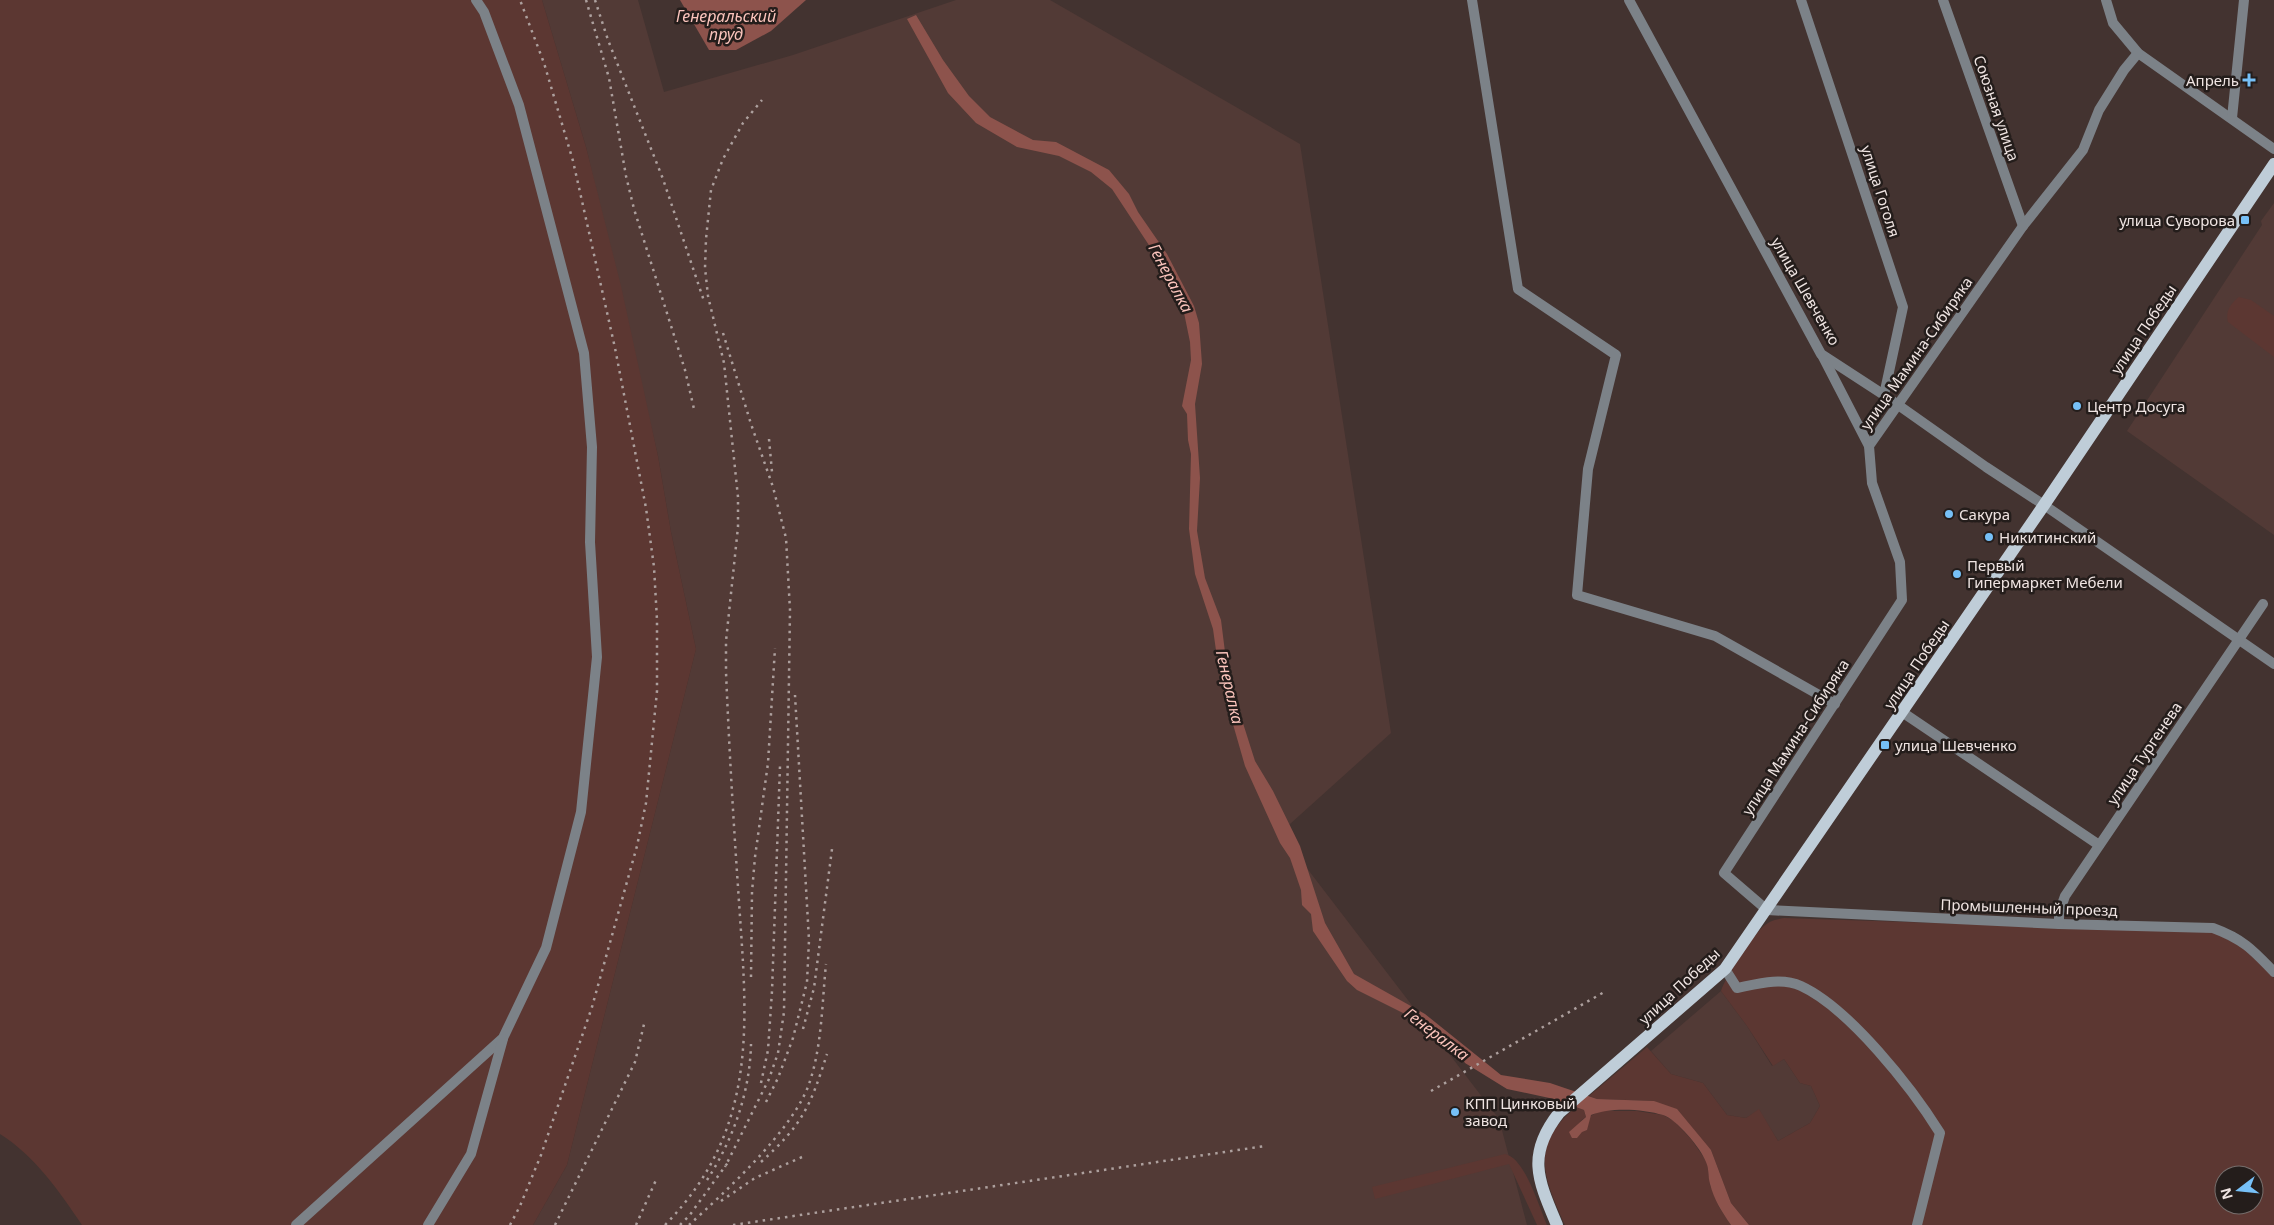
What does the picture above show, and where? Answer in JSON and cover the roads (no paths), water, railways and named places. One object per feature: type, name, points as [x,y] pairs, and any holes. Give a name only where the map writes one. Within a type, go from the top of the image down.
[{"type":"main road","name":"улица Победы","points":[[1557,1225],[1537,1171],[1541,1144],[1550,1124],[1559,1113],[1725,969],[2044,505],[2274,164]]},
{"type":"street","points":[[428,1225],[471,1154],[503,1038],[546,948],[582,812],[597,657],[590,542],[592,447],[584,353],[547,204],[519,105],[484,12],[476,0]]},
{"type":"street","points":[[1472,0],[1518,289],[1616,355],[1588,468],[1577,595],[1715,636],[1835,704]]},
{"type":"street","name":"улица Шевченко","points":[[1629,0],[1822,354],[2274,664]]},
{"type":"street","name":"улица Гоголя","points":[[1801,0],[1903,307],[1884,395]]},
{"type":"street","name":"Союзная улица","points":[[1943,0],[2023,226]]},
{"type":"street","points":[[2106,0],[2112,23],[2138,54],[2274,149]]},
{"type":"street","points":[[2232,118],[2244,0]]},
{"type":"street","name":"улица Мамина-Сибиряка","points":[[1767,910],[1724,873],[1902,600],[1900,562],[1872,483],[1869,446],[2023,226],[2083,150],[2099,110],[2124,70],[2138,54]]},
{"type":"street","points":[[1822,354],[1869,446]]},
{"type":"street","name":"улица Тургенева","points":[[2059,924],[2059,913],[2065,896],[2263,604]]},
{"type":"street","points":[[1902,712],[2099,845]]},
{"type":"street","name":"Промышленный проезд","points":[[1767,910],[2059,924],[2213,928],[2235,936],[2250,947],[2274,972]]},
{"type":"street","points":[[1725,969],[1737,988],[1768,981],[1800,985],[1841,1012],[1883,1058],[1927,1112],[1940,1133],[1917,1225]]},
{"type":"street","points":[[296,1225],[503,1038]]},
{"type":"water","name":"Генеральский пруд","points":[[680,0],[806,0],[771,31],[736,50],[709,50]]},
{"type":"water","name":"Генералка","points":[[916,15],[943,60],[969,96],[990,117],[1033,140],[1056,142],[1109,170],[1129,194],[1138,212],[1167,254],[1194,306],[1199,323],[1202,364],[1195,404],[1200,478],[1197,531],[1205,578],[1221,620],[1228,676],[1255,761],[1273,791],[1300,846],[1325,923],[1354,974],[1425,1014],[1501,1075],[1550,1083],[1597,1099],[1654,1101],[1677,1109],[1711,1150],[1731,1203],[1749,1225],[1731,1225],[1721,1211],[1714,1195],[1709,1181],[1707,1164],[1699,1149],[1668,1118],[1655,1113],[1636,1110],[1599,1112],[1591,1115],[1587,1130],[1582,1132],[1577,1138],[1572,1138],[1569,1132],[1586,1117],[1584,1110],[1554,1099],[1507,1089],[1465,1063],[1462,1058],[1413,1018],[1357,990],[1347,981],[1313,931],[1311,914],[1302,905],[1301,890],[1290,858],[1280,843],[1245,766],[1220,679],[1213,629],[1195,574],[1189,529],[1191,454],[1188,440],[1187,414],[1182,406],[1191,360],[1190,342],[1182,303],[1164,268],[1112,189],[1091,172],[1059,156],[1017,147],[976,123],[948,93],[907,19]]},
{"type":"railway","points":[[510,1225],[541,1155],[592,1007],[637,846],[646,803],[657,691],[657,620],[654,567],[646,508],[615,348],[573,161],[544,63],[520,0]]},
{"type":"railway","points":[[586,0],[609,78],[626,176],[634,209],[685,370],[694,409]]},
{"type":"railway","points":[[595,0],[608,40],[663,179],[704,301]]},
{"type":"railway","points":[[665,1225],[697,1187],[719,1148],[733,1108],[741,1066],[744,1023],[744,979],[726,672],[726,641],[738,527],[738,497],[724,363],[708,296],[705,268],[711,190],[723,159],[743,123],[762,100]]},
{"type":"railway","points":[[723,333],[773,487],[786,538],[790,610],[784,1012],[778,1053],[769,1079],[725,1167]]},
{"type":"railway","points":[[769,439],[772,472]]},
{"type":"railway","points":[[751,977],[752,892],[768,763],[775,648]]},
{"type":"railway","points":[[766,1102],[778,1078],[793,1038],[807,982],[809,940],[795,695]]},
{"type":"railway","points":[[761,1083],[768,1050],[772,991],[780,766]]},
{"type":"railway","points":[[803,1029],[814,988],[832,849]]},
{"type":"railway","points":[[689,1225],[739,1178],[789,1121],[801,1102],[809,1084],[817,1055],[826,964]]},
{"type":"railway","points":[[1431,1091],[1606,991]]},
{"type":"railway","points":[[555,1225],[635,1062],[645,1020]]},
{"type":"railway","points":[[707,1180],[725,1149],[738,1115],[747,1080],[751,1044]]},
{"type":"railway","points":[[761,1162],[787,1137],[803,1114],[810,1101],[827,1054]]},
{"type":"railway","points":[[733,1225],[1265,1146]]},
{"type":"railway","points":[[721,1201],[755,1178],[802,1157]]},
{"type":"railway","points":[[680,1225],[689,1216],[729,1161]]},
{"type":"railway","points":[[636,1225],[656,1180]]},
{"type":"place","name":"Апрель","points":[[2249,80]]},
{"type":"place","name":"улица Суворова","points":[[2245,220]]},
{"type":"place","name":"Центр Досуга","points":[[2077,406]]},
{"type":"place","name":"Сакура","points":[[1949,514]]},
{"type":"place","name":"Никитинский","points":[[1989,537]]},
{"type":"place","name":"Первый Гипермаркет Мебели","points":[[1957,574]]},
{"type":"place","name":"улица Шевченко","points":[[1885,745]]},
{"type":"place","name":"КПП Цинковый завод","points":[[1455,1112]]}]
